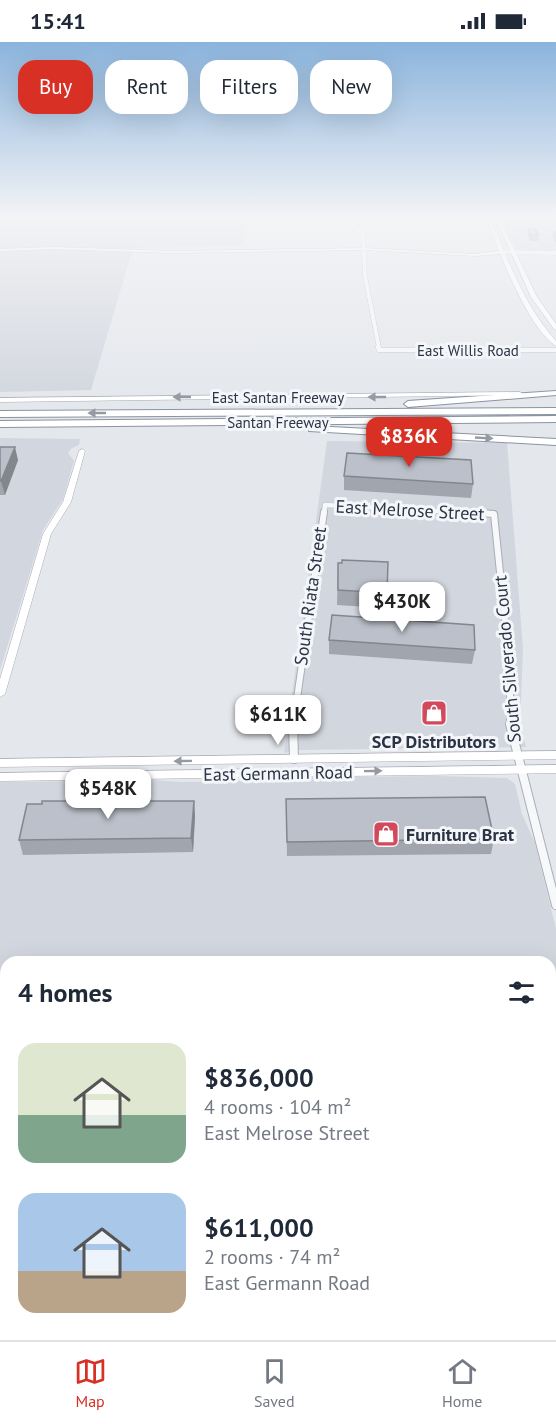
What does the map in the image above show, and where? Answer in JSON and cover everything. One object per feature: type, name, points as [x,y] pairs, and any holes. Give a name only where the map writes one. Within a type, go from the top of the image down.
[{"type":"highway","points":[[302,412],[556,393]]},
{"type":"highway","name":"Santan Freeway","points":[[0,414],[556,411]]},
{"type":"highway","name":"Santan Freeway","points":[[0,424],[556,419]]},
{"type":"highway","points":[[89,423],[333,430],[556,442]]},
{"type":"main road","points":[[515,278],[528,307],[540,326],[556,344]]},
{"type":"main road","points":[[525,278],[534,297],[556,328]]},
{"type":"main road","name":"East Santan Freeway","points":[[0,400],[556,393]]},
{"type":"main road","points":[[0,694],[47,534],[67,502],[82,451]]},
{"type":"main road","name":"East Germann Road","points":[[0,763],[556,755]]},
{"type":"main road","name":"East Germann Road","points":[[0,777],[556,769]]},
{"type":"street","name":"East Willis Road","points":[[365,278],[379,350],[556,350]]},
{"type":"street","name":"East Melrose Street","points":[[325,505],[494,514]]},
{"type":"street","name":"South Riata Street","points":[[294,759],[292,738],[297,689],[325,505]]},
{"type":"street","name":"South Silverado Court","points":[[494,514],[510,670],[508,716],[516,756],[553,883],[556,905]]},
{"type":"shaded area","points":[[0,278],[124,278],[91,390],[0,392]]},
{"type":"shaded area","points":[[0,438],[80,439],[79,445],[68,453],[74,461],[63,499],[43,530],[0,670]]},
{"type":"shaded area","points":[[327,441],[507,443],[523,649],[520,724],[526,747],[300,750],[284,753]]},
{"type":"shaded area","points":[[436,776],[507,778],[515,784],[522,814],[535,843],[556,929],[556,956],[0,956],[0,782],[249,781],[257,778]]},
{"type":"building","points":[[0,447],[15,447],[1,481],[0,481]]},
{"type":"building","points":[[347,453],[471,460],[473,484],[344,476]]},
{"type":"building","points":[[342,560],[388,562],[387,593],[338,590],[338,563],[342,563]]},
{"type":"building","points":[[332,615],[474,625],[475,650],[329,640]]},
{"type":"building","name":"Furniture Brat","points":[[485,797],[494,839],[287,842],[286,799]]},
{"type":"building","points":[[42,801],[194,801],[191,838],[19,840],[27,804],[42,804]]},
{"type":"place","name":"SCP Distributors","points":[[434,713]]},
{"type":"place","name":"Furniture Brat","points":[[386,834]]}]
